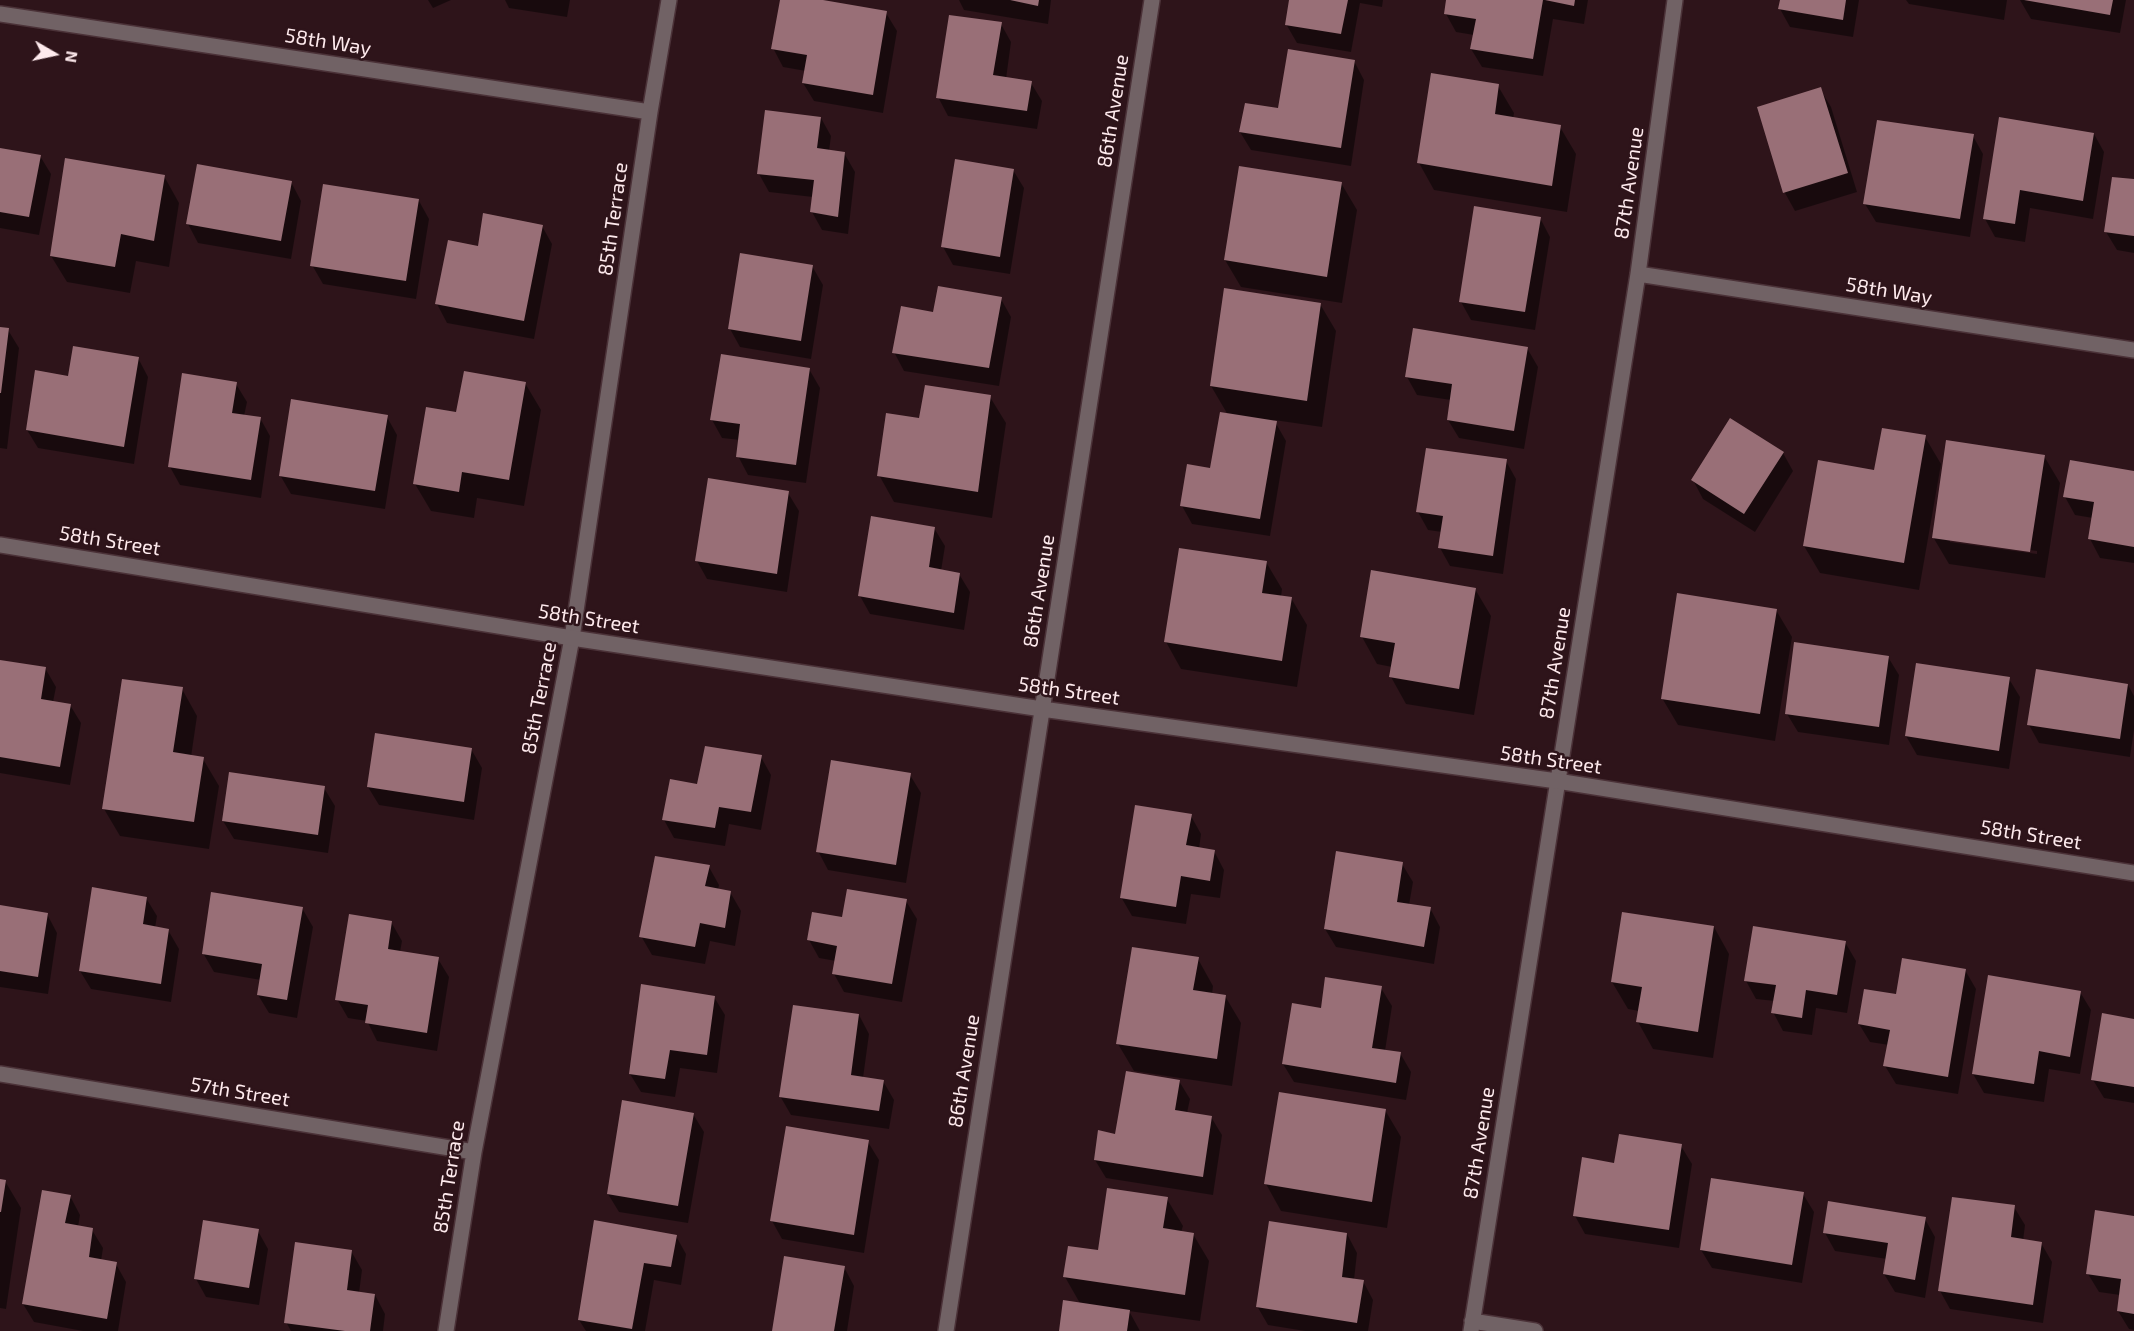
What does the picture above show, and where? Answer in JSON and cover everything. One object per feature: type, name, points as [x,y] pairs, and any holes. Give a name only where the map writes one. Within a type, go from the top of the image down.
[{"type":"street","name":"85th Terrace","points":[[446,1331],[474,1152],[572,638],[650,112],[669,0]]},
{"type":"street","name":"86th Avenue","points":[[946,1331],[1152,0]]},
{"type":"street","name":"87th Avenue","points":[[1472,1326],[1638,274],[1675,0]]},
{"type":"street","name":"58th Way","points":[[0,14],[650,112]]},
{"type":"street","name":"58th Way","points":[[1638,274],[2134,350]]},
{"type":"street","name":"58th Street","points":[[0,544],[572,638],[1042,709],[1557,782],[2134,873]]},
{"type":"street","name":"57th Street","points":[[0,1074],[474,1152]]},
{"type":"street","points":[[1472,1326],[1535,1331]]},
{"type":"building","points":[[780,0],[823,0],[887,11],[873,95],[802,83],[807,55],[771,49]]},
{"type":"building","points":[[1010,0],[1039,0],[1038,6]]},
{"type":"building","points":[[1289,0],[1348,0],[1341,34],[1285,25]]},
{"type":"building","points":[[1446,0],[1543,0],[1533,59],[1470,49],[1476,19],[1444,14]]},
{"type":"building","points":[[1545,0],[1575,0],[1574,6]]},
{"type":"building","points":[[1780,0],[1846,0],[1843,20],[1778,9]]},
{"type":"building","points":[[2024,0],[2113,0],[2110,15]]},
{"type":"building","points":[[949,15],[1002,22],[993,75],[1032,81],[1027,111],[936,98]]},
{"type":"building","points":[[1288,49],[1355,60],[1341,148],[1239,132],[1245,103],[1278,108]]},
{"type":"building","points":[[1431,73],[1499,84],[1495,114],[1561,125],[1552,186],[1417,163]]},
{"type":"building","points":[[1821,87],[1848,173],[1783,193],[1757,107]]},
{"type":"building","points":[[765,110],[821,117],[817,148],[845,152],[838,217],[810,212],[814,180],[757,174]]},
{"type":"building","points":[[1999,117],[2094,133],[2083,201],[2020,190],[2015,224],[1983,219]]},
{"type":"building","points":[[1877,120],[1974,134],[1960,219],[1863,204]]},
{"type":"building","points":[[0,148],[41,155],[29,217],[0,212]]},
{"type":"building","points":[[65,158],[165,175],[154,241],[121,234],[115,267],[50,256]]},
{"type":"building","points":[[955,159],[1014,169],[1000,257],[941,247]]},
{"type":"building","points":[[197,164],[292,181],[281,241],[186,224]]},
{"type":"building","points":[[1239,166],[1342,182],[1327,277],[1224,260]]},
{"type":"building","points":[[2112,177],[2134,179],[2134,236],[2104,232]]},
{"type":"building","points":[[323,184],[419,199],[406,281],[310,266]]},
{"type":"building","points":[[1474,206],[1541,217],[1525,312],[1459,302]]},
{"type":"building","points":[[483,213],[543,225],[524,321],[435,304],[448,240],[478,246]]},
{"type":"building","points":[[740,253],[813,265],[801,341],[728,329]]},
{"type":"building","points":[[938,286],[1002,297],[989,368],[892,353],[901,306],[933,312]]},
{"type":"building","points":[[1224,288],[1321,303],[1307,401],[1210,386]]},
{"type":"building","points":[[0,327],[9,328],[1,393],[0,393]]},
{"type":"building","points":[[1413,328],[1528,347],[1514,431],[1447,420],[1452,384],[1405,377]]},
{"type":"building","points":[[73,346],[139,357],[124,447],[26,430],[35,370],[68,376]]},
{"type":"building","points":[[721,354],[810,368],[796,465],[736,457],[740,424],[710,420]]},
{"type":"building","points":[[464,371],[526,382],[509,480],[462,472],[459,492],[413,484],[426,407],[456,412]]},
{"type":"building","points":[[182,373],[237,382],[232,413],[261,417],[251,480],[168,467]]},
{"type":"building","points":[[925,385],[991,395],[978,492],[877,476],[886,413],[919,418]]},
{"type":"building","points":[[291,399],[388,415],[375,491],[279,476]]},
{"type":"building","points":[[1220,412],[1277,421],[1260,519],[1180,506],[1187,464],[1210,468]]},
{"type":"building","points":[[1730,418],[1784,452],[1744,514],[1691,480]]},
{"type":"building","points":[[1882,428],[1926,435],[1904,563],[1803,546],[1818,460],[1874,470]]},
{"type":"building","points":[[1946,440],[2045,455],[2030,552],[1932,538]]},
{"type":"building","points":[[1426,448],[1507,459],[1493,556],[1438,548],[1443,516],[1416,512]]},
{"type":"building","points":[[2070,460],[2134,471],[2134,547],[2088,539],[2094,502],[2063,497]]},
{"type":"building","points":[[708,478],[789,491],[777,574],[695,561]]},
{"type":"building","points":[[871,516],[935,527],[929,567],[960,573],[954,613],[858,596]]},
{"type":"building","points":[[1179,548],[1267,561],[1262,593],[1292,597],[1282,661],[1164,642]]},
{"type":"building","points":[[1371,570],[1476,588],[1459,689],[1389,677],[1395,643],[1360,637]]},
{"type":"building","points":[[1677,593],[1777,609],[1760,714],[1661,699]]},
{"type":"building","points":[[1794,642],[1889,656],[1879,727],[1785,714]]},
{"type":"building","points":[[0,660],[46,667],[41,699],[71,704],[60,767],[0,757]]},
{"type":"building","points":[[1916,663],[2010,677],[1999,751],[1905,736]]},
{"type":"building","points":[[2036,669],[2128,684],[2120,739],[2027,725]]},
{"type":"building","points":[[122,679],[183,687],[173,752],[204,757],[194,822],[102,809]]},
{"type":"building","points":[[375,733],[472,748],[464,802],[367,787]]},
{"type":"building","points":[[705,746],[762,755],[751,812],[719,807],[715,828],[662,820],[670,779],[697,784]]},
{"type":"building","points":[[831,760],[911,773],[896,865],[816,852]]},
{"type":"building","points":[[229,772],[325,786],[318,835],[222,821]]},
{"type":"building","points":[[1135,805],[1192,814],[1186,845],[1215,850],[1210,881],[1181,876],[1176,907],[1120,898]]},
{"type":"building","points":[[1336,851],[1403,862],[1397,902],[1431,907],[1424,947],[1324,929]]},
{"type":"building","points":[[655,856],[710,865],[705,886],[731,891],[725,928],[700,923],[695,947],[639,937]]},
{"type":"building","points":[[92,887],[147,897],[143,924],[169,929],[161,984],[79,971]]},
{"type":"building","points":[[847,889],[907,899],[892,984],[832,974],[837,946],[807,940],[812,912],[842,917]]},
{"type":"building","points":[[211,892],[303,907],[287,1000],[257,995],[262,964],[202,954]]},
{"type":"building","points":[[0,905],[48,913],[38,977],[0,971]]},
{"type":"building","points":[[1622,912],[1714,926],[1698,1032],[1636,1022],[1642,987],[1611,982]]},
{"type":"building","points":[[349,914],[392,921],[388,949],[439,957],[427,1033],[365,1023],[368,1005],[335,1000]]},
{"type":"building","points":[[1753,926],[1846,941],[1837,995],[1806,990],[1802,1018],[1771,1013],[1776,985],[1744,981]]},
{"type":"building","points":[[1132,947],[1199,957],[1193,990],[1226,995],[1217,1059],[1116,1044]]},
{"type":"building","points":[[1902,958],[1966,969],[1948,1077],[1883,1066],[1890,1030],[1858,1024],[1864,989],[1896,994]]},
{"type":"building","points":[[1988,975],[2081,991],[2070,1057],[2039,1051],[2034,1084],[1972,1074]]},
{"type":"building","points":[[1325,977],[1382,986],[1372,1048],[1401,1052],[1396,1083],[1282,1064],[1292,1003],[1321,1008]]},
{"type":"building","points":[[641,984],[715,996],[707,1055],[670,1050],[665,1079],[629,1074]]},
{"type":"building","points":[[793,1005],[859,1014],[851,1075],[884,1080],[879,1111],[779,1097]]},
{"type":"building","points":[[2102,1013],[2134,1019],[2134,1087],[2091,1080]]},
{"type":"building","points":[[1126,1071],[1180,1080],[1175,1110],[1212,1116],[1203,1177],[1094,1160],[1098,1130],[1115,1134]]},
{"type":"building","points":[[1279,1092],[1386,1109],[1372,1202],[1264,1184]]},
{"type":"building","points":[[622,1100],[694,1113],[678,1206],[607,1194]]},
{"type":"building","points":[[786,1126],[869,1140],[854,1235],[770,1221]]},
{"type":"building","points":[[1619,1134],[1682,1144],[1669,1230],[1573,1216],[1582,1157],[1614,1163]]},
{"type":"building","points":[[1711,1178],[1804,1192],[1792,1265],[1700,1250]]},
{"type":"building","points":[[0,1179],[6,1180],[1,1212],[0,1212]]},
{"type":"building","points":[[1107,1188],[1168,1197],[1163,1228],[1194,1233],[1185,1295],[1063,1277],[1068,1246],[1098,1250]]},
{"type":"building","points":[[42,1190],[71,1195],[65,1223],[93,1228],[89,1257],[117,1262],[107,1319],[22,1304]]},
{"type":"building","points":[[1952,1197],[2015,1205],[2011,1237],[2042,1242],[2033,1305],[1938,1291]]},
{"type":"building","points":[[1828,1201],[1926,1217],[1915,1280],[1883,1274],[1888,1243],[1823,1233]]},
{"type":"building","points":[[2095,1210],[2134,1216],[2134,1314],[2117,1311],[2121,1279],[2086,1274]]},
{"type":"building","points":[[203,1220],[259,1229],[249,1288],[194,1279]]},
{"type":"building","points":[[594,1220],[677,1235],[671,1267],[644,1263],[632,1329],[578,1320]]},
{"type":"building","points":[[1269,1221],[1347,1233],[1342,1277],[1364,1280],[1357,1323],[1256,1307]]},
{"type":"building","points":[[295,1242],[352,1250],[347,1290],[375,1294],[370,1331],[345,1331],[284,1323]]},
{"type":"building","points":[[784,1256],[845,1266],[834,1331],[772,1331]]},
{"type":"building","points":[[1063,1300],[1130,1310],[1127,1331],[1059,1331]]}]
